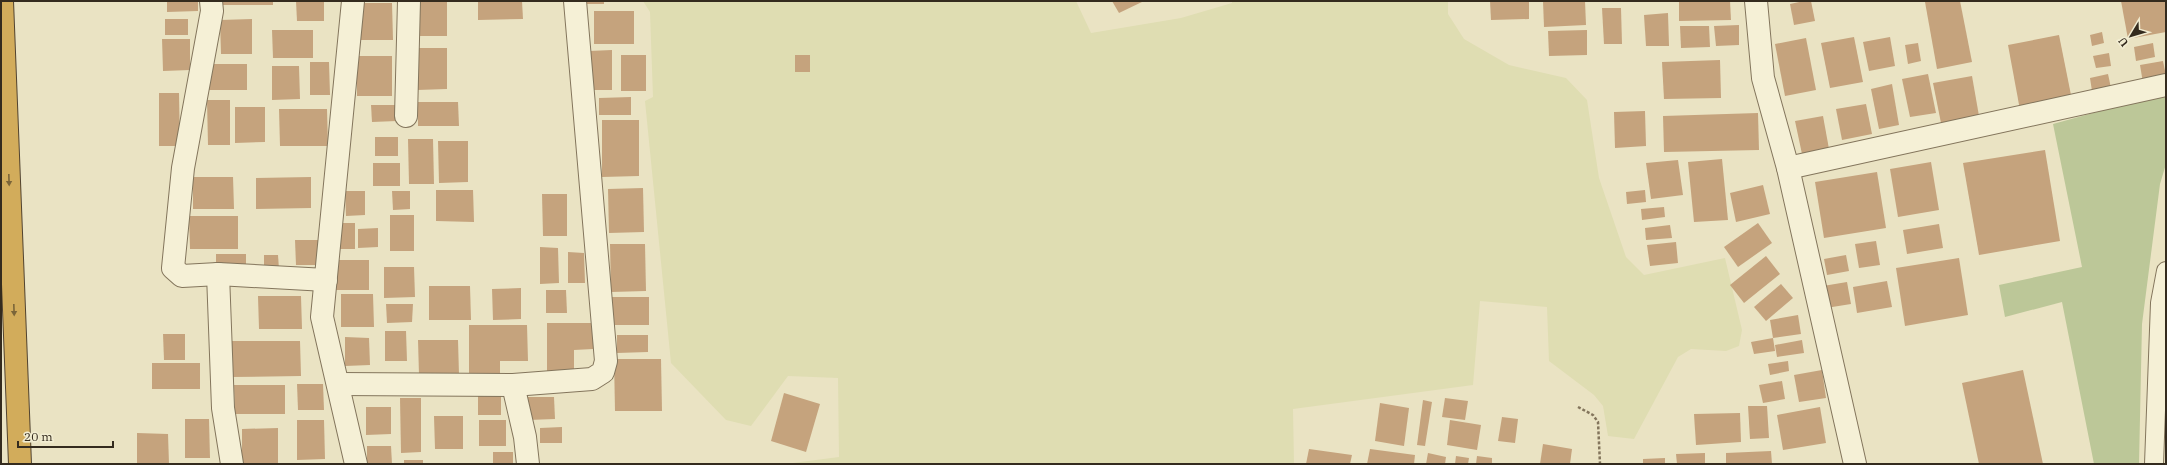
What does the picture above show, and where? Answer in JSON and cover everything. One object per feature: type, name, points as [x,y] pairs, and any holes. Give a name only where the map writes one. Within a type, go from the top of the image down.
[{"type":"highway","points":[[2,1],[20,464]]},
{"type":"street","points":[[211,1],[212,11],[183,168],[172,265],[176,272],[182,276],[218,274],[326,280]]},
{"type":"street","points":[[353,1],[322,317],[356,464]]},
{"type":"street","points":[[406,116],[409,1]]},
{"type":"street","points":[[338,384],[513,385],[592,379],[603,372],[606,361],[575,1]]},
{"type":"street","points":[[1756,1],[1763,78],[1788,168],[1855,464]]},
{"type":"street","points":[[1788,168],[2166,85]]},
{"type":"street","points":[[218,274],[223,408],[232,464]]},
{"type":"street","points":[[513,385],[525,437],[528,464]]},
{"type":"lane","points":[[2154,464],[2160,303],[2166,271]]},
{"type":"path","points":[[1578,407],[1593,414],[1598,422],[1600,464]]},
{"type":"shaded area","points":[[643,1],[1076,1],[1091,33],[1181,18],[1232,3],[1232,1],[1448,1],[1448,14],[1464,39],[1509,65],[1566,78],[1587,100],[1599,178],[1626,257],[1644,275],[1725,258],[1742,330],[1739,346],[1726,351],[1691,349],[1678,357],[1634,439],[1608,436],[1603,406],[1594,395],[1549,361],[1547,307],[1480,301],[1473,385],[1293,409],[1294,464],[785,464],[839,457],[838,378],[788,376],[751,426],[726,420],[671,363],[645,101],[653,97],[650,12]]},
{"type":"green space","points":[[2166,93],[2166,164],[2160,184],[2142,324],[2139,464],[2094,464],[2062,302],[2005,317],[1999,285],[2082,267],[2053,124]]},
{"type":"building","points":[[167,1],[198,1],[198,11],[167,12]]},
{"type":"building","points":[[220,1],[273,1],[273,5],[220,5]]},
{"type":"building","points":[[296,1],[324,1],[324,21],[297,21]]},
{"type":"building","points":[[416,1],[447,1],[447,36],[417,36]]},
{"type":"building","points":[[478,1],[522,1],[523,19],[478,20]]},
{"type":"building","points":[[585,1],[604,1],[604,4],[585,4]]},
{"type":"building","points":[[1112,1],[1144,1],[1119,13]]},
{"type":"building","points":[[1490,1],[1529,1],[1529,19],[1491,20]]},
{"type":"building","points":[[1543,1],[1585,1],[1586,25],[1544,27]]},
{"type":"building","points":[[1730,1],[1731,20],[1679,21],[1679,2]]},
{"type":"building","points":[[1811,1],[1815,21],[1794,25],[1790,4]]},
{"type":"building","points":[[1960,1],[1972,62],[1937,69],[1925,2]]},
{"type":"building","points":[[2121,1],[2166,1],[2166,32],[2128,39]]},
{"type":"building","points":[[356,3],[392,3],[393,40],[356,40]]},
{"type":"building","points":[[1602,8],[1621,8],[1622,44],[1604,44]]},
{"type":"building","points":[[594,11],[634,11],[634,44],[594,44]]},
{"type":"building","points":[[1668,13],[1669,46],[1646,46],[1644,15]]},
{"type":"building","points":[[165,19],[188,19],[188,35],[165,35]]},
{"type":"building","points":[[252,19],[252,54],[221,54],[220,20]]},
{"type":"building","points":[[1739,25],[1739,45],[1716,46],[1714,26]]},
{"type":"building","points":[[1680,26],[1709,26],[1710,47],[1681,48]]},
{"type":"building","points":[[272,30],[313,30],[313,58],[273,58]]},
{"type":"building","points":[[1587,30],[1587,55],[1549,56],[1548,31]]},
{"type":"building","points":[[2102,32],[2104,43],[2092,46],[2090,35]]},
{"type":"building","points":[[2059,35],[2072,100],[2020,110],[2008,45]]},
{"type":"building","points":[[1854,37],[1863,82],[1830,88],[1821,43]]},
{"type":"building","points":[[1890,37],[1895,66],[1869,71],[1863,42]]},
{"type":"building","points":[[1806,38],[1816,90],[1785,96],[1775,44]]},
{"type":"building","points":[[162,39],[190,39],[190,70],[163,71]]},
{"type":"building","points":[[1918,43],[1921,61],[1908,64],[1905,45]]},
{"type":"building","points":[[2153,43],[2155,57],[2136,61],[2134,47]]},
{"type":"building","points":[[416,48],[447,48],[447,89],[417,90]]},
{"type":"building","points":[[612,50],[612,90],[589,90],[589,51]]},
{"type":"building","points":[[2109,53],[2111,66],[2096,68],[2093,56]]},
{"type":"building","points":[[621,55],[646,55],[646,91],[621,91]]},
{"type":"building","points":[[795,55],[810,55],[810,72],[795,72]]},
{"type":"building","points":[[357,56],[392,56],[392,96],[357,96]]},
{"type":"building","points":[[1720,60],[1721,98],[1664,99],[1662,62]]},
{"type":"building","points":[[2163,61],[2166,76],[2143,83],[2140,65]]},
{"type":"building","points":[[310,62],[329,62],[330,95],[310,95]]},
{"type":"building","points":[[209,64],[247,64],[247,90],[209,90]]},
{"type":"building","points":[[272,66],[299,66],[300,99],[272,100]]},
{"type":"building","points":[[1928,74],[1936,113],[1910,117],[1902,79]]},
{"type":"building","points":[[2108,74],[2111,88],[2092,91],[2090,78]]},
{"type":"building","points":[[1972,76],[1979,116],[1941,123],[1933,83]]},
{"type":"building","points":[[1892,84],[1899,125],[1879,129],[1871,89]]},
{"type":"building","points":[[159,93],[179,93],[180,146],[159,146]]},
{"type":"building","points":[[631,97],[631,115],[599,115],[599,98]]},
{"type":"building","points":[[207,100],[230,100],[230,145],[208,145]]},
{"type":"building","points":[[418,102],[458,102],[459,126],[418,126]]},
{"type":"building","points":[[1866,104],[1872,134],[1842,140],[1836,109]]},
{"type":"building","points":[[371,105],[397,105],[397,121],[372,122]]},
{"type":"building","points":[[235,107],[265,107],[265,142],[235,143]]},
{"type":"building","points":[[279,109],[327,109],[328,146],[280,146]]},
{"type":"building","points":[[1645,111],[1646,146],[1615,148],[1614,112]]},
{"type":"building","points":[[1758,113],[1759,150],[1664,152],[1663,116]]},
{"type":"building","points":[[1823,116],[1829,149],[1802,154],[1795,121]]},
{"type":"building","points":[[602,120],[639,120],[639,176],[602,177]]},
{"type":"building","points":[[375,137],[398,137],[398,156],[375,156]]},
{"type":"building","points":[[408,139],[433,139],[434,184],[409,184]]},
{"type":"building","points":[[438,141],[468,141],[468,182],[439,183]]},
{"type":"building","points":[[2045,150],[2060,241],[1979,255],[1963,163]]},
{"type":"building","points":[[1722,159],[1728,220],[1694,222],[1688,162]]},
{"type":"building","points":[[1678,160],[1683,195],[1651,199],[1646,163]]},
{"type":"building","points":[[1931,162],[1939,210],[1898,217],[1890,169]]},
{"type":"building","points":[[373,163],[400,163],[400,186],[373,186]]},
{"type":"building","points":[[1877,172],[1886,228],[1824,238],[1815,182]]},
{"type":"building","points":[[193,177],[233,177],[234,209],[193,209]]},
{"type":"building","points":[[311,177],[311,208],[256,209],[256,178]]},
{"type":"building","points":[[1763,185],[1770,214],[1736,222],[1730,193]]},
{"type":"building","points":[[643,188],[644,232],[609,233],[608,189]]},
{"type":"building","points":[[436,190],[473,190],[474,222],[436,221]]},
{"type":"building","points":[[1645,190],[1646,202],[1627,204],[1626,192]]},
{"type":"building","points":[[345,191],[365,191],[365,215],[346,216]]},
{"type":"building","points":[[392,191],[410,191],[410,209],[393,210]]},
{"type":"building","points":[[542,194],[567,194],[567,236],[543,236]]},
{"type":"building","points":[[1664,207],[1665,217],[1642,220],[1641,209]]},
{"type":"building","points":[[390,215],[414,215],[414,251],[390,251]]},
{"type":"building","points":[[189,216],[238,216],[238,249],[190,249]]},
{"type":"building","points":[[339,223],[355,223],[355,249],[339,249]]},
{"type":"building","points":[[1758,223],[1772,243],[1738,267],[1724,247]]},
{"type":"building","points":[[1939,224],[1943,248],[1907,254],[1903,230]]},
{"type":"building","points":[[1670,225],[1672,238],[1646,240],[1645,228]]},
{"type":"building","points":[[378,228],[378,247],[358,248],[358,229]]},
{"type":"building","points":[[295,240],[318,240],[318,265],[296,265]]},
{"type":"building","points":[[1876,241],[1880,265],[1859,268],[1855,244]]},
{"type":"building","points":[[1676,242],[1678,263],[1650,266],[1647,245]]},
{"type":"building","points":[[610,244],[645,244],[646,291],[611,292]]},
{"type":"building","points":[[540,247],[558,248],[559,283],[540,284]]},
{"type":"building","points":[[568,252],[584,253],[585,283],[568,283]]},
{"type":"building","points":[[216,254],[246,254],[246,269],[216,269]]},
{"type":"building","points":[[264,255],[278,255],[279,269],[264,269]]},
{"type":"building","points":[[1846,255],[1849,271],[1827,275],[1824,259]]},
{"type":"building","points":[[1766,256],[1780,274],[1744,303],[1730,285]]},
{"type":"building","points":[[1959,258],[1968,315],[1905,326],[1896,268]]},
{"type":"building","points":[[336,260],[369,260],[369,290],[336,290]]},
{"type":"building","points":[[384,267],[414,267],[415,297],[384,298]]},
{"type":"building","points":[[1887,281],[1892,307],[1857,313],[1853,287]]},
{"type":"building","points":[[1847,282],[1851,304],[1826,308],[1823,286]]},
{"type":"building","points":[[1781,284],[1793,298],[1766,321],[1754,307]]},
{"type":"building","points":[[429,286],[470,286],[471,320],[429,320]]},
{"type":"building","points":[[521,288],[521,319],[493,320],[492,289]]},
{"type":"building","points":[[546,290],[566,290],[567,313],[546,313]]},
{"type":"building","points":[[341,294],[373,294],[374,327],[341,327]]},
{"type":"building","points":[[258,296],[301,296],[302,329],[259,329]]},
{"type":"building","points":[[612,297],[649,297],[649,325],[612,325]]},
{"type":"building","points":[[386,304],[413,304],[412,322],[387,323]]},
{"type":"building","points":[[1798,315],[1801,334],[1773,338],[1770,320]]},
{"type":"building","points":[[547,323],[593,323],[593,349],[574,350],[574,371],[547,371]]},
{"type":"building","points":[[469,325],[527,325],[528,361],[500,361],[500,376],[469,376]]},
{"type":"building","points":[[385,331],[406,331],[407,361],[385,361]]},
{"type":"building","points":[[163,334],[185,334],[185,360],[164,360]]},
{"type":"building","points":[[617,335],[648,335],[648,352],[617,353]]},
{"type":"building","points":[[345,337],[369,338],[370,365],[345,366]]},
{"type":"building","points":[[1773,338],[1775,351],[1754,354],[1751,342]]},
{"type":"building","points":[[418,340],[458,340],[459,375],[419,375]]},
{"type":"building","points":[[1802,340],[1804,353],[1777,357],[1775,345]]},
{"type":"building","points":[[230,341],[300,341],[301,376],[231,377]]},
{"type":"building","points":[[614,359],[661,359],[662,411],[615,411]]},
{"type":"building","points":[[1788,361],[1789,371],[1770,375],[1768,364]]},
{"type":"building","points":[[152,363],[200,363],[200,389],[152,389]]},
{"type":"building","points":[[1822,370],[1826,398],[1799,402],[1794,375]]},
{"type":"building","points":[[2023,370],[2043,464],[1979,464],[1962,383]]},
{"type":"building","points":[[1782,381],[1785,399],[1763,403],[1759,385]]},
{"type":"building","points":[[297,384],[323,384],[324,410],[298,410]]},
{"type":"building","points":[[234,385],[285,385],[285,414],[235,414]]},
{"type":"building","points":[[784,393],[820,404],[806,452],[771,441]]},
{"type":"building","points":[[478,395],[501,395],[501,415],[478,415]]},
{"type":"building","points":[[527,397],[554,397],[555,419],[528,420]]},
{"type":"building","points":[[400,398],[421,398],[421,452],[401,453]]},
{"type":"building","points":[[1445,398],[1468,401],[1465,420],[1442,417]]},
{"type":"building","points":[[1423,400],[1432,402],[1425,446],[1417,445]]},
{"type":"building","points":[[1380,403],[1409,408],[1404,446],[1375,441]]},
{"type":"building","points":[[1748,406],[1767,406],[1769,438],[1750,439]]},
{"type":"building","points":[[366,407],[391,407],[391,434],[366,435]]},
{"type":"building","points":[[1820,407],[1826,443],[1783,450],[1777,415]]},
{"type":"building","points":[[1740,413],[1741,442],[1696,445],[1694,414]]},
{"type":"building","points":[[434,416],[463,416],[463,449],[435,449]]},
{"type":"building","points":[[1502,417],[1518,419],[1515,443],[1498,441]]},
{"type":"building","points":[[185,419],[209,419],[210,458],[185,458]]},
{"type":"building","points":[[297,420],[324,420],[325,459],[297,460]]},
{"type":"building","points":[[479,420],[506,420],[506,446],[479,446]]},
{"type":"building","points":[[1450,420],[1481,425],[1477,450],[1447,445]]},
{"type":"building","points":[[562,427],[562,443],[540,443],[540,428]]},
{"type":"building","points":[[278,428],[278,464],[242,464],[242,429]]},
{"type":"building","points":[[137,433],[168,434],[169,464],[137,464]]},
{"type":"building","points":[[1543,444],[1572,449],[1570,464],[1540,464]]},
{"type":"building","points":[[367,446],[391,446],[392,464],[367,464]]},
{"type":"building","points":[[1309,449],[1352,455],[1350,464],[1306,464]]},
{"type":"building","points":[[1370,449],[1415,455],[1414,464],[1367,464]]},
{"type":"building","points":[[1771,451],[1772,464],[1726,464],[1726,453]]},
{"type":"building","points":[[493,452],[513,452],[513,464],[493,464]]},
{"type":"building","points":[[1428,453],[1446,457],[1445,464],[1426,464]]},
{"type":"building","points":[[1705,453],[1705,464],[1677,464],[1676,454]]},
{"type":"building","points":[[1456,456],[1469,458],[1468,464],[1455,464]]},
{"type":"building","points":[[1477,456],[1492,458],[1492,464],[1476,464]]},
{"type":"building","points":[[1665,458],[1665,464],[1643,464],[1643,459]]},
{"type":"building","points":[[404,460],[423,460],[423,464],[404,464]]}]
